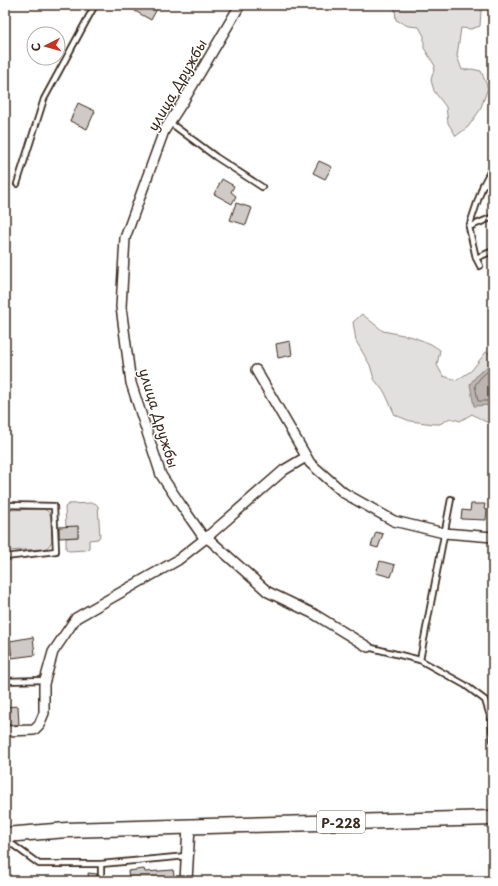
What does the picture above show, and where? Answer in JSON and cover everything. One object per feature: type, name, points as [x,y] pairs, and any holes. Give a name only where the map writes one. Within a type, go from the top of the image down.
[{"type":"highway","name":"Р-228","points":[[5,835],[67,830],[493,818]]},
{"type":"street","name":"улица Дружбы","points":[[240,5],[164,131],[125,238],[121,307],[131,384],[161,475],[202,535],[211,541],[268,592],[314,614],[368,647]]},
{"type":"street","points":[[256,370],[306,458],[344,493],[394,521],[444,533],[493,537]]},
{"type":"street","points":[[5,731],[34,730],[40,726],[44,713],[44,684],[53,652],[76,618],[178,560],[206,538],[284,470],[306,458]]},
{"type":"street","points":[[186,881],[188,826]]},
{"type":"lane","points":[[17,184],[44,98],[95,5]]},
{"type":"lane","points":[[170,122],[216,157],[262,187]]},
{"type":"lane","points":[[480,266],[476,258],[469,227],[482,185],[493,166]]},
{"type":"lane","points":[[482,185],[493,181]]},
{"type":"lane","points":[[469,227],[493,217]]},
{"type":"lane","points":[[476,258],[493,252]]},
{"type":"lane","points":[[420,660],[451,499]]},
{"type":"lane","points":[[5,505],[54,506],[56,551],[5,556]]},
{"type":"lane","points":[[368,647],[420,660],[465,685],[485,700],[491,719],[493,740]]},
{"type":"lane","points":[[5,681],[45,680]]},
{"type":"lane","points":[[5,839],[39,864],[101,864],[187,856]]},
{"type":"lane","points":[[101,864],[101,881]]},
{"type":"shaded area","points":[[390,5],[486,5],[481,11],[480,26],[471,29],[461,28],[457,56],[462,70],[472,69],[481,71],[488,88],[480,110],[468,127],[456,136],[448,123],[446,107],[434,91],[431,80],[435,66],[424,48],[424,36],[419,27],[408,26],[396,20],[395,9]]},
{"type":"shaded area","points":[[362,314],[383,331],[413,337],[431,344],[440,350],[437,365],[443,376],[457,380],[471,371],[486,352],[493,354],[493,362],[478,374],[490,406],[493,405],[493,419],[486,422],[472,414],[460,421],[450,418],[440,424],[434,424],[410,421],[395,415],[385,393],[374,379],[370,365],[356,341],[353,322]]},
{"type":"shaded area","points":[[95,503],[98,506],[100,536],[98,539],[89,540],[89,548],[86,550],[69,551],[66,549],[66,538],[78,537],[78,527],[66,527],[65,507],[69,504]]},
{"type":"shaded area","points":[[44,509],[49,512],[51,517],[52,541],[49,546],[44,549],[5,551],[5,510]]},
{"type":"water","points":[[493,362],[493,405],[474,406],[470,384],[478,374]]},
{"type":"building","points":[[139,5],[159,5],[151,20],[135,11]]},
{"type":"building","points":[[78,103],[95,111],[87,129],[70,121]]},
{"type":"building","points":[[319,161],[332,167],[325,179],[313,173]]},
{"type":"building","points":[[222,179],[234,186],[231,192],[236,196],[232,204],[214,194]]},
{"type":"building","points":[[236,203],[252,208],[246,225],[230,220]]},
{"type":"building","points":[[290,341],[292,355],[278,358],[276,344]]},
{"type":"building","points":[[471,504],[485,504],[484,509],[487,510],[486,520],[461,519],[462,510],[470,511]]},
{"type":"building","points":[[78,526],[78,537],[59,538],[59,527]]},
{"type":"building","points":[[376,532],[383,534],[378,548],[371,546]]},
{"type":"building","points":[[380,561],[395,565],[391,577],[376,573]]},
{"type":"building","points":[[33,637],[35,655],[12,658],[10,641]]},
{"type":"building","points":[[18,706],[19,725],[5,725],[5,707]]},
{"type":"building","points":[[144,869],[145,872],[173,870],[175,881],[129,881],[128,871]]},
{"type":"building","points":[[88,873],[97,874],[97,881],[89,881]]}]
